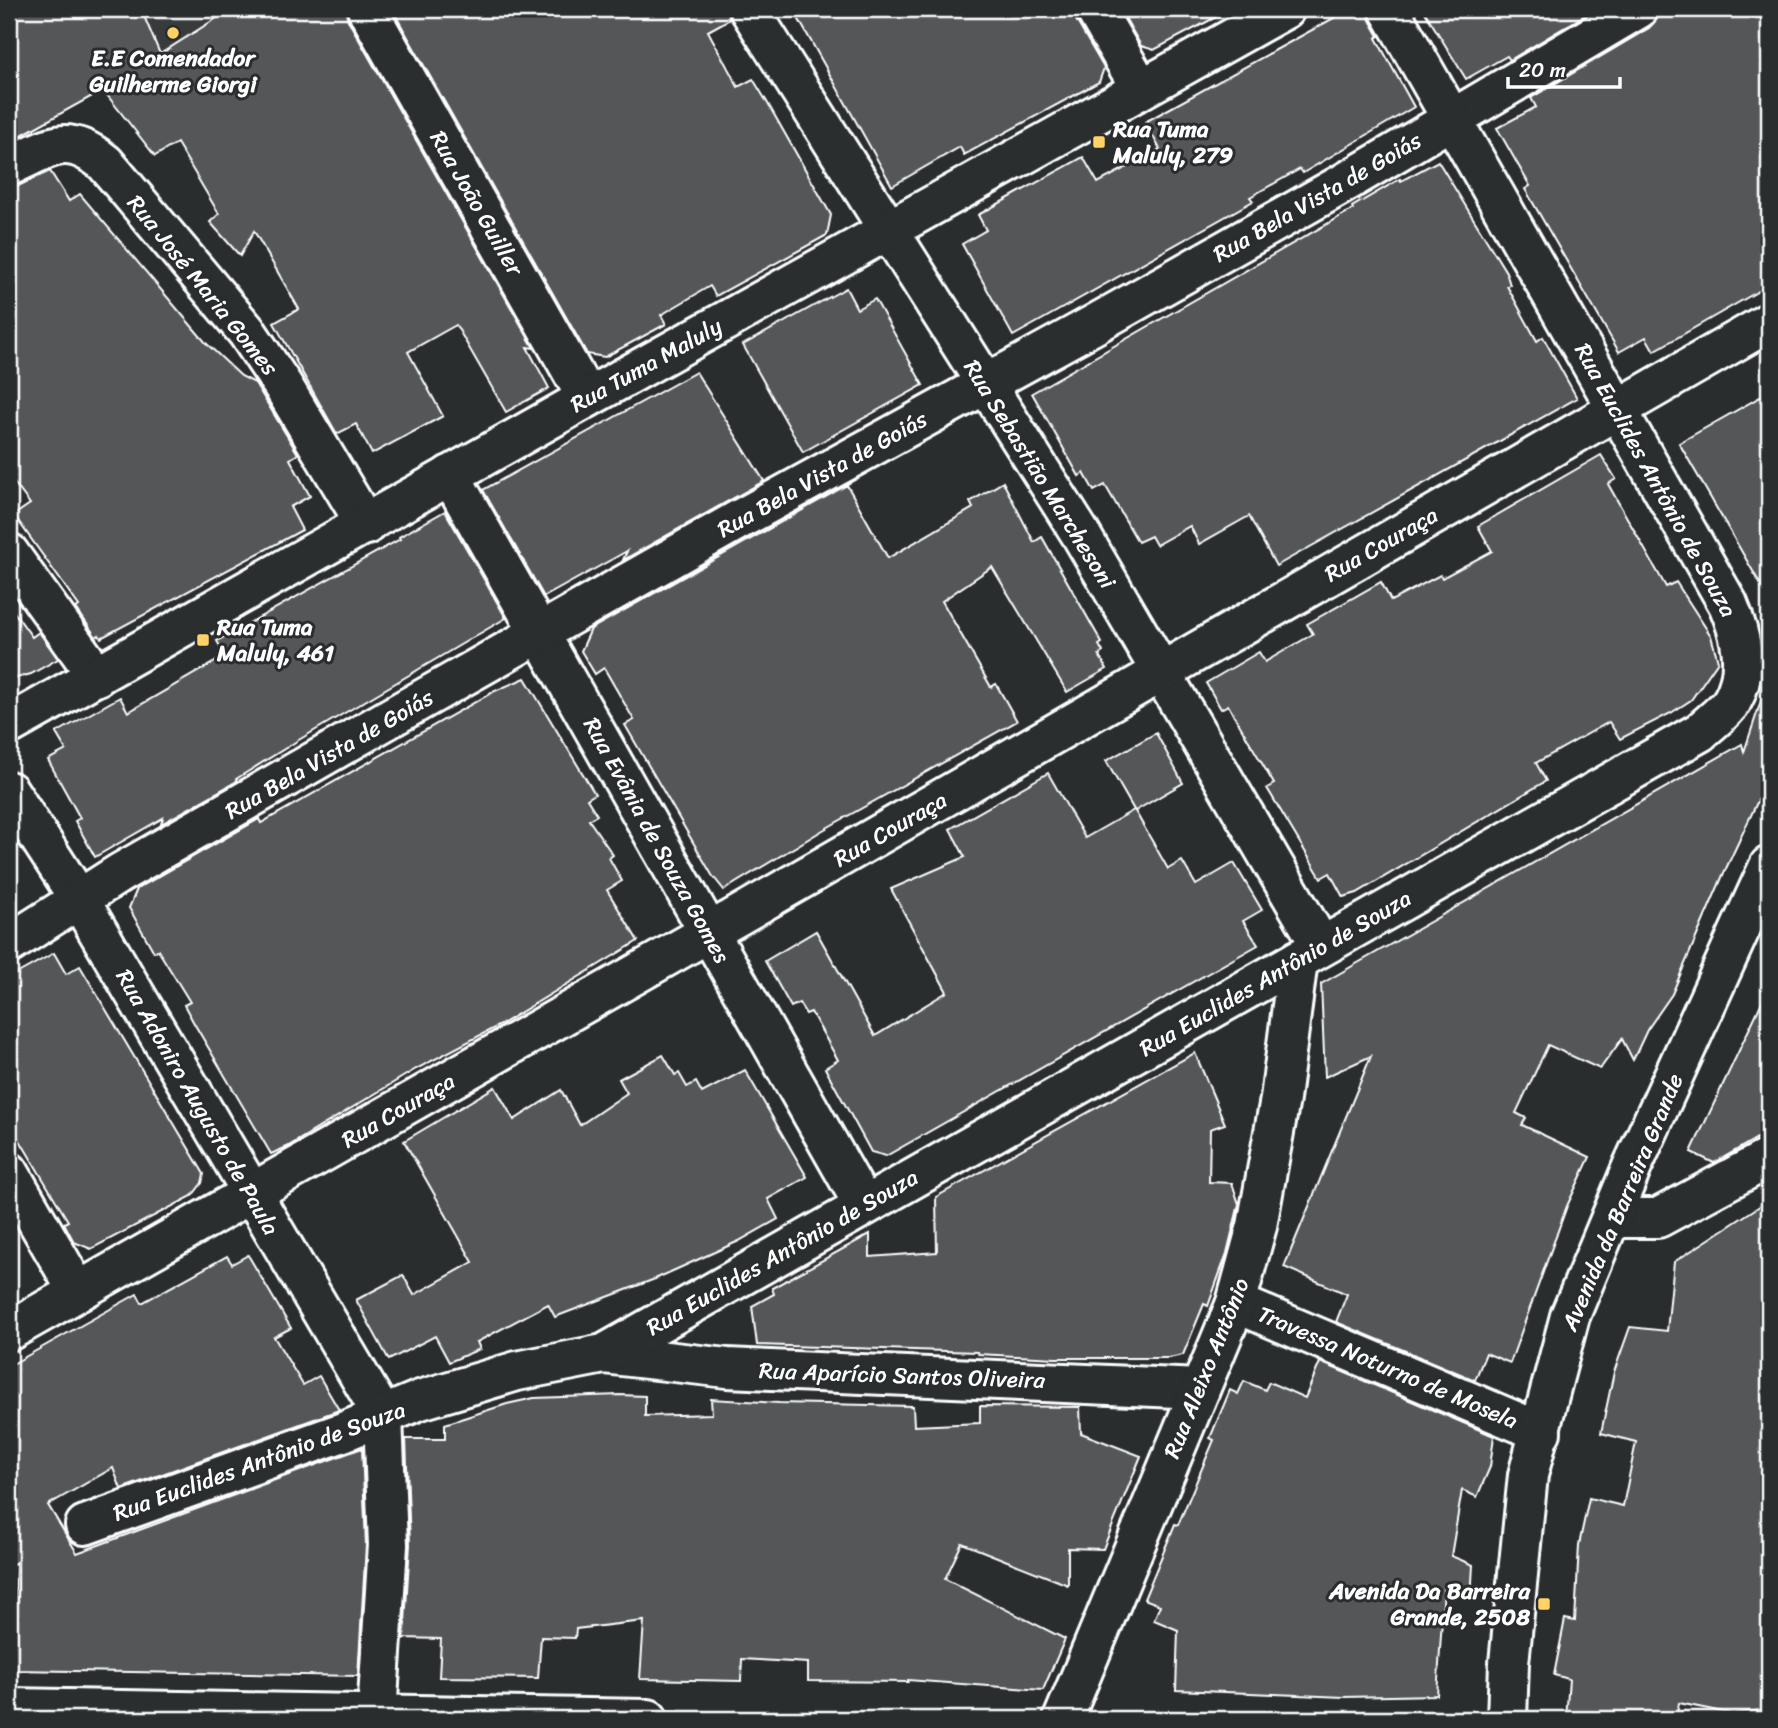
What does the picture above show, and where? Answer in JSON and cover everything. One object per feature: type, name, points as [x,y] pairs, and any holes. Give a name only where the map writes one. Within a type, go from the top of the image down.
[{"type":"street","name":"Rua João Guiller","points":[[367,9],[587,398]]},
{"type":"street","name":"Rua Sebastião Marchesoni","points":[[749,9],[1080,533],[1161,673],[1310,953]]},
{"type":"street","points":[[1096,9],[1141,89]]},
{"type":"street","name":"Rua Tuma Maluly","points":[[9,724],[1285,9]]},
{"type":"street","name":"Rua Euclides Antônio de Souza","points":[[85,1525],[420,1401],[517,1371],[604,1354],[1700,732],[1731,701],[1743,667],[1739,630],[1728,604],[1389,9]]},
{"type":"street","name":"Rua Bela Vista de Goiás","points":[[9,944],[79,899],[540,634],[1339,186],[1638,9]]},
{"type":"street","name":"Rua José Maria Gomes","points":[[9,166],[60,144],[74,144],[105,163],[247,332],[283,386],[366,525]]},
{"type":"street","name":"Rua Couraça","points":[[9,1331],[709,933],[1769,322]]},
{"type":"street","name":"Rua Evânia de Souza Gomes","points":[[450,475],[864,1206]]},
{"type":"street","points":[[9,552],[97,676]]},
{"type":"street","name":"Rua Adoniro Augusto de Paula","points":[[9,791],[79,899],[383,1416]]},
{"type":"street","name":"Avenida da Barreira Grande","points":[[1507,1719],[1509,1663],[1528,1475],[1570,1316],[1643,1143],[1769,866]]},
{"type":"street","name":"Rua Aleixo Antônio","points":[[1063,1719],[1236,1303],[1257,1226],[1310,953]]},
{"type":"street","points":[[1611,1218],[1658,1218],[1769,1158]]},
{"type":"street","points":[[9,1172],[78,1292]]},
{"type":"street","name":"Travessa Noturno de Mosela","points":[[1236,1303],[1541,1432]]},
{"type":"street","name":"Rua Aparício Santos Oliveira","points":[[604,1354],[727,1368],[1200,1389]]},
{"type":"street","points":[[377,1714],[387,1545],[383,1416]]},
{"type":"street","points":[[9,1708],[648,1719]]},
{"type":"shaded area","name":"E.E Comendador Guilherme Giorgi","points":[[141,9],[231,9],[162,54]]},
{"type":"building","points":[[9,9],[141,9],[160,54],[231,9],[345,9],[348,20],[534,348],[527,347],[549,388],[506,412],[456,325],[408,352],[443,416],[372,454],[356,424],[337,434],[274,323],[299,309],[254,231],[240,256],[210,222],[219,214],[177,143],[155,156],[103,90],[9,142]]},
{"type":"building","points":[[392,9],[727,9],[730,19],[708,31],[738,87],[753,79],[767,102],[831,215],[827,235],[716,296],[710,286],[661,315],[666,324],[605,357],[587,354]]},
{"type":"building","points":[[793,9],[1073,9],[1076,20],[1104,68],[1099,82],[964,155],[960,147],[892,186]]},
{"type":"building","points":[[1120,9],[1231,9],[1154,50],[1141,46]]},
{"type":"building","points":[[1350,9],[1367,9],[1379,36],[1376,38],[1414,107],[1303,173],[1300,169],[1250,197],[1253,201],[1013,336],[962,244],[986,230],[978,215],[1083,157],[1098,183],[1160,149],[1145,122]]},
{"type":"building","points":[[1423,9],[1595,9],[1510,60],[1507,56],[1466,79]]},
{"type":"building","points":[[1660,9],[1769,9],[1769,285],[1654,351],[1646,337],[1619,352],[1525,189],[1530,186],[1497,128],[1536,107],[1531,98],[1649,28],[1657,19]]},
{"type":"building","points":[[1438,161],[1506,272],[1510,285],[1507,286],[1537,341],[1543,337],[1577,398],[1276,566],[1249,516],[1199,544],[1190,526],[1156,545],[1151,536],[1138,542],[1105,485],[1094,491],[1084,473],[1079,476],[1032,393],[1353,209],[1352,207],[1400,179],[1401,181]]},
{"type":"building","points":[[50,171],[69,201],[80,194],[206,343],[241,376],[255,383],[298,454],[290,459],[310,496],[290,507],[302,530],[101,638],[99,635],[96,637],[76,608],[79,606],[14,515],[30,504],[9,476],[9,188]]},
{"type":"building","points":[[846,288],[857,309],[875,299],[923,385],[803,452],[743,345]]},
{"type":"building","points":[[696,372],[764,481],[623,560],[627,551],[544,597],[483,490]]},
{"type":"building","points":[[1769,392],[1769,599],[1679,443]]},
{"type":"building","points":[[1601,455],[1616,479],[1608,484],[1666,587],[1676,582],[1711,636],[1718,661],[1691,700],[1671,713],[1620,739],[1609,722],[1536,763],[1546,781],[1357,893],[1343,897],[1330,873],[1321,878],[1267,788],[1274,784],[1228,705],[1221,709],[1206,683],[1259,652],[1265,662],[1313,634],[1307,624],[1381,582],[1391,601],[1492,551],[1478,526]]},
{"type":"building","points":[[1003,482],[1034,542],[1042,537],[1102,643],[1099,645],[1103,652],[1099,655],[1107,669],[1067,692],[992,567],[942,601],[991,687],[996,684],[1017,721],[823,830],[724,890],[712,875],[625,725],[634,720],[604,668],[595,674],[581,651],[591,629],[847,485],[888,558],[973,508],[970,502]]},
{"type":"building","points":[[445,511],[506,618],[297,741],[236,779],[237,781],[161,824],[163,818],[95,857],[75,821],[80,818],[48,760],[66,750],[56,733],[120,697],[128,712],[225,656],[217,641]]},
{"type":"building","points":[[9,605],[32,637],[39,632],[58,659],[31,674],[9,680]]},
{"type":"building","points":[[525,678],[595,794],[587,799],[597,815],[589,820],[613,855],[609,858],[622,881],[607,890],[638,941],[500,1025],[416,1069],[271,1154],[184,1005],[190,1002],[158,950],[154,952],[129,908],[137,889],[259,819],[261,823],[495,691]]},
{"type":"building","points":[[1764,692],[1769,692],[1769,777],[1672,994],[1647,1030],[1633,1060],[1622,1039],[1600,1069],[1548,1045],[1516,1113],[1526,1118],[1522,1125],[1590,1157],[1567,1206],[1510,1363],[1486,1353],[1475,1380],[1336,1322],[1347,1294],[1284,1267],[1371,1056],[1325,1077],[1321,984],[1742,744],[1744,752]]},
{"type":"building","points":[[1156,733],[1183,783],[1135,811],[1168,869],[1182,861],[1196,885],[1234,863],[1262,910],[1243,921],[1258,945],[886,1156],[871,1152],[825,1068],[838,1060],[811,1012],[806,1014],[799,1003],[791,1007],[765,961],[816,931],[875,1036],[947,992],[891,889],[965,857],[950,829],[1048,773],[1085,838],[1134,810],[1106,761]]},
{"type":"building","points":[[54,953],[66,974],[80,966],[204,1174],[202,1183],[192,1196],[91,1249],[74,1242],[64,1223],[68,1221],[9,1122],[9,978]]},
{"type":"building","points":[[1769,987],[1769,1131],[1714,1163],[1691,1152]]},
{"type":"building","points":[[1195,1053],[1225,1124],[1210,1129],[1209,1182],[1232,1183],[1239,1204],[1227,1253],[1208,1306],[1204,1304],[1183,1355],[1169,1358],[1056,1358],[977,1352],[757,1345],[752,1306],[774,1294],[772,1288],[870,1234],[870,1257],[937,1252],[936,1197]]},
{"type":"building","points":[[663,1055],[675,1075],[679,1073],[687,1087],[696,1082],[702,1093],[745,1070],[807,1177],[768,1199],[778,1219],[739,1241],[655,1279],[555,1317],[548,1304],[477,1342],[480,1349],[449,1362],[435,1336],[389,1360],[356,1300],[403,1275],[414,1295],[473,1262],[404,1141],[495,1087],[514,1120],[561,1090],[580,1125],[627,1093],[619,1079]]},
{"type":"building","points":[[1769,1200],[1769,1709],[1732,1714],[1679,1703],[1676,1719],[1566,1719],[1569,1679],[1554,1675],[1565,1619],[1575,1621],[1579,1545],[1589,1498],[1623,1506],[1636,1442],[1601,1433],[1614,1372],[1630,1327],[1667,1331],[1674,1262]]},
{"type":"building","points":[[248,1255],[291,1328],[274,1337],[303,1385],[319,1376],[339,1410],[121,1489],[113,1468],[48,1505],[77,1553],[362,1448],[366,1545],[358,1676],[13,1670],[16,1562],[9,1567],[9,1366],[137,1294],[142,1303],[227,1256],[232,1264]]},
{"type":"building","points":[[1320,1362],[1494,1436],[1490,1467],[1477,1497],[1462,1490],[1451,1556],[1473,1565],[1471,1599],[1444,1588],[1437,1695],[1344,1697],[1176,1690],[1178,1630],[1154,1620],[1160,1605],[1144,1599],[1214,1440],[1210,1438],[1230,1390],[1238,1394],[1244,1381],[1265,1390],[1269,1382],[1305,1398]]},
{"type":"building","points":[[645,1396],[645,1416],[712,1414],[711,1399],[913,1406],[914,1426],[980,1423],[980,1406],[1080,1407],[1081,1433],[1141,1456],[1103,1549],[1068,1548],[1068,1585],[962,1543],[945,1579],[1065,1639],[1043,1690],[908,1680],[808,1681],[808,1663],[742,1659],[741,1681],[640,1679],[644,1621],[576,1629],[575,1638],[541,1637],[538,1678],[439,1677],[441,1639],[404,1638],[410,1544],[406,1439],[445,1439],[445,1424],[534,1398]]},
{"type":"place","name":"E.E Comendador Guilherme Giorgi","points":[[173,33]]},
{"type":"place","name":"Rua Tuma Maluly, 279","points":[[1099,142]]},
{"type":"place","name":"Rua Tuma Maluly, 461","points":[[203,640]]},
{"type":"place","name":"Avenida Da Barreira Grande, 2508","points":[[1544,1604]]}]
